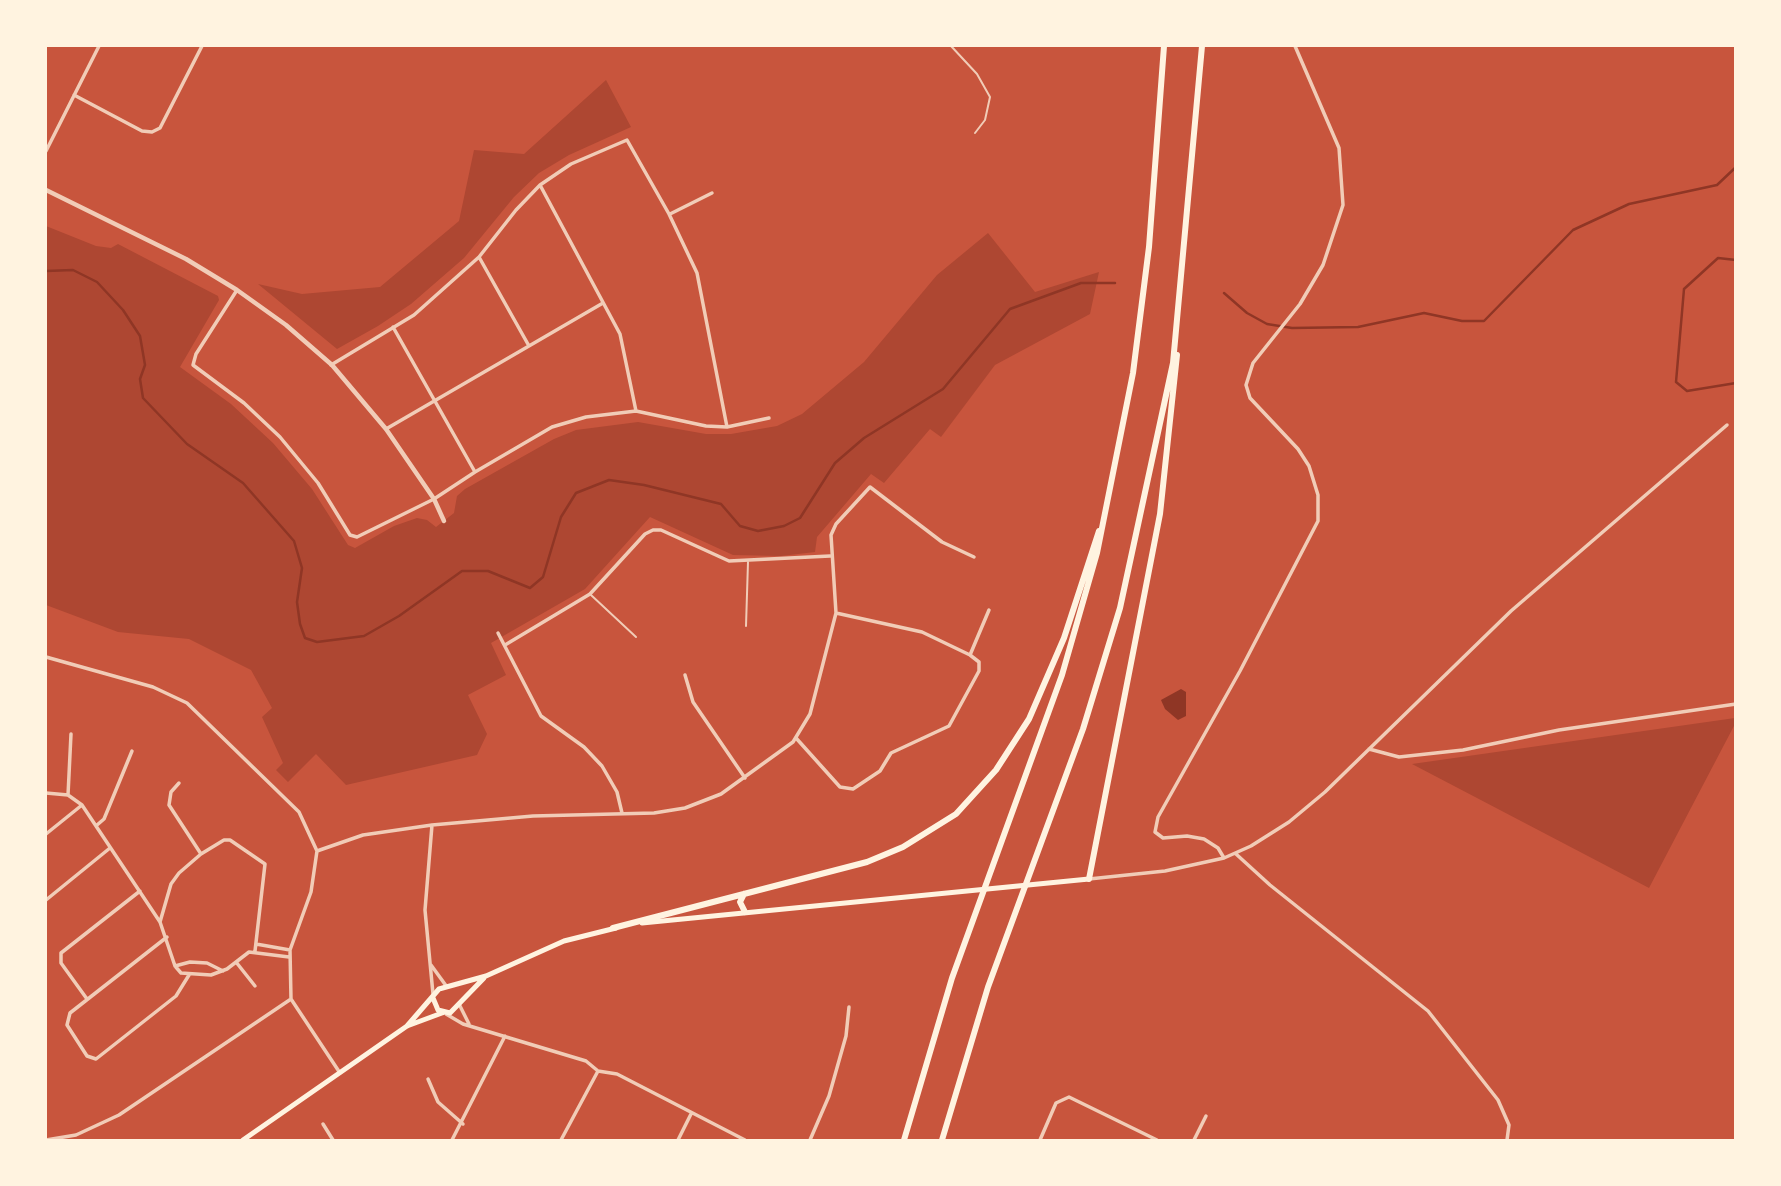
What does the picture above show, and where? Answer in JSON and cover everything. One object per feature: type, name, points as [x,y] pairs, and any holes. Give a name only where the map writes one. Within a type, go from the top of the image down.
[{"type":"highway","points":[[904,1140],[952,978],[1062,675],[1107,509],[1128,406],[1146,272],[1164,46]]},
{"type":"highway","points":[[1089,879],[1160,514],[1176,386],[1179,315],[1202,46]]},
{"type":"highway","points":[[942,1140],[988,987],[1083,729],[1120,608],[1155,454],[1179,315]]},
{"type":"highway","points":[[613,928],[845,869],[888,854],[940,825],[970,801],[1013,746],[1035,707],[1064,638],[1107,509]]},
{"type":"highway","points":[[744,894],[740,902],[745,912]]},
{"type":"main road","points":[[407,1027],[439,989],[486,976],[544,948],[613,928],[745,912],[1089,879]]},
{"type":"main road","points":[[243,1140],[407,1027],[454,1011],[459,1002],[486,976]]},
{"type":"main road","points":[[449,987],[458,993],[459,1002]]},
{"type":"main road","points":[[433,997],[435,1007],[444,1013]]},
{"type":"street","points":[[46,151],[99,46]]},
{"type":"street","points":[[74,95],[142,131],[152,132],[160,128],[202,46]]},
{"type":"street","points":[[1224,858],[1218,848],[1204,839],[1186,836],[1163,838],[1155,832],[1155,825],[1318,522],[1318,495],[1309,466],[1298,449],[1250,398],[1246,385],[1253,363],[1310,290],[1334,241],[1339,222],[1344,186],[1334,132],[1295,46]]},
{"type":"street","points":[[331,365],[414,315],[479,257],[516,210],[540,185],[571,164],[627,140],[669,214],[698,273],[727,427]]},
{"type":"street","points":[[540,185],[624,348],[636,411]]},
{"type":"street","points":[[46,190],[186,259],[237,290],[286,325],[351,385],[386,429],[434,499],[444,521]]},
{"type":"street","points":[[669,214],[712,193]]},
{"type":"street","points":[[479,257],[529,346]]},
{"type":"street","points":[[237,290],[195,354],[193,366],[244,403],[280,437],[318,483],[350,535],[357,537],[434,499],[552,427],[586,417],[636,411],[706,426],[727,427],[769,418]]},
{"type":"street","points":[[386,429],[603,303]]},
{"type":"street","points":[[393,327],[475,472]]},
{"type":"street","points":[[1089,879],[1165,871],[1224,858],[1236,854],[1305,810],[1511,611],[1727,425]]},
{"type":"street","points":[[317,851],[363,835],[432,825],[654,813],[685,808],[721,793],[796,738],[814,702],[836,613],[830,556],[831,535],[836,524],[870,486],[942,542],[974,556]]},
{"type":"street","points":[[505,645],[590,594],[645,534],[653,530],[661,530],[729,561],[830,556]]},
{"type":"street","points":[[970,655],[989,610]]},
{"type":"street","points":[[796,738],[840,787],[845,790],[853,789],[880,771],[891,752],[949,726],[979,671],[979,662],[970,655],[922,632],[836,613]]},
{"type":"street","points":[[498,633],[541,716],[584,747],[602,766],[617,792],[622,813]]},
{"type":"street","points":[[46,657],[153,687],[199,711],[299,812],[317,851],[310,892],[290,950],[291,999],[340,1073]]},
{"type":"street","points":[[685,675],[693,702],[745,778]]},
{"type":"street","points":[[1368,748],[1399,757],[1463,750],[1559,730],[1735,704]]},
{"type":"street","points":[[68,795],[71,734]]},
{"type":"street","points":[[97,825],[104,819],[132,751]]},
{"type":"street","points":[[179,783],[171,792],[169,806],[201,854]]},
{"type":"street","points":[[46,793],[68,795],[82,805],[97,825],[160,922],[175,966],[189,975],[211,975],[223,971],[255,951],[289,957]]},
{"type":"street","points":[[46,834],[82,805]]},
{"type":"street","points":[[432,825],[425,910],[433,997]]},
{"type":"street","points":[[160,922],[171,884],[201,854],[224,840],[230,841],[265,864],[255,951]]},
{"type":"street","points":[[46,900],[110,848]]},
{"type":"street","points":[[1236,854],[1255,873],[1428,1011],[1498,1100],[1510,1125],[1507,1140]]},
{"type":"street","points":[[87,999],[61,963],[61,953],[140,891]]},
{"type":"street","points":[[167,937],[66,1018],[79,1045],[92,1060],[103,1055],[176,996],[189,975]]},
{"type":"street","points":[[256,944],[290,950]]},
{"type":"street","points":[[175,966],[190,962],[207,963],[223,971]]},
{"type":"street","points":[[236,962],[255,986]]},
{"type":"street","points":[[430,963],[437,976],[449,987]]},
{"type":"street","points":[[46,1140],[76,1135],[118,1115],[291,999]]},
{"type":"street","points":[[459,1002],[471,1026]]},
{"type":"street","points":[[810,1140],[829,1096],[846,1036],[849,1007]]},
{"type":"street","points":[[444,1013],[471,1026],[586,1061],[598,1071],[617,1074],[745,1140]]},
{"type":"street","points":[[452,1140],[463,1124],[505,1036]]},
{"type":"street","points":[[561,1140],[598,1071]]},
{"type":"street","points":[[428,1079],[438,1102],[463,1124]]},
{"type":"street","points":[[1040,1140],[1056,1103],[1069,1097],[1157,1140]]},
{"type":"street","points":[[678,1140],[692,1114]]},
{"type":"street","points":[[1194,1140],[1206,1116]]},
{"type":"street","points":[[323,1125],[334,1140]]},
{"type":"lane","points":[[951,46],[977,74],[990,97],[985,120],[975,133]]},
{"type":"lane","points":[[746,626],[748,561]]},
{"type":"lane","points":[[590,594],[636,637]]},
{"type":"shaded area","points":[[606,80],[631,127],[569,155],[539,173],[514,197],[464,258],[411,304],[378,326],[337,349],[258,284],[302,294],[380,287],[459,221],[474,150],[524,154]]},
{"type":"shaded area","points":[[46,226],[96,246],[111,248],[118,244],[218,296],[219,300],[180,367],[231,404],[273,443],[312,489],[348,545],[355,548],[394,526],[417,518],[427,520],[436,527],[454,513],[457,496],[465,489],[554,439],[576,430],[638,422],[706,434],[731,434],[777,426],[802,414],[864,362],[937,275],[988,233],[1035,292],[1099,272],[1090,314],[995,365],[941,437],[930,429],[884,483],[871,474],[817,537],[815,552],[781,556],[733,555],[650,517],[585,589],[491,643],[506,675],[468,695],[487,734],[477,755],[346,785],[316,754],[288,782],[276,770],[283,763],[262,717],[272,708],[251,670],[189,639],[118,632],[46,605]]},
{"type":"shaded area","points":[[1181,689],[1186,692],[1186,716],[1178,720],[1165,709],[1161,700]]},
{"type":"shaded area","points":[[1735,718],[1735,724],[1649,888],[1412,764]]},
{"type":"waterway","points":[[1224,293],[1247,313],[1267,324],[1292,328],[1358,327],[1424,313],[1462,321],[1484,321],[1573,230],[1629,204],[1717,185],[1736,167]]},
{"type":"waterway","points":[[1736,260],[1718,258],[1684,289],[1676,382],[1687,391],[1736,383]]},
{"type":"waterway","points":[[46,271],[73,270],[97,282],[123,310],[140,336],[145,365],[140,379],[143,398],[187,444],[243,483],[294,541],[302,568],[297,602],[300,624],[305,638],[317,642],[364,636],[399,616],[462,571],[488,571],[530,588],[543,577],[561,517],[576,493],[609,480],[644,485],[721,504],[740,526],[758,531],[784,526],[800,518],[835,463],[864,438],[943,389],[1010,309],[1081,283],[1115,283]]}]
